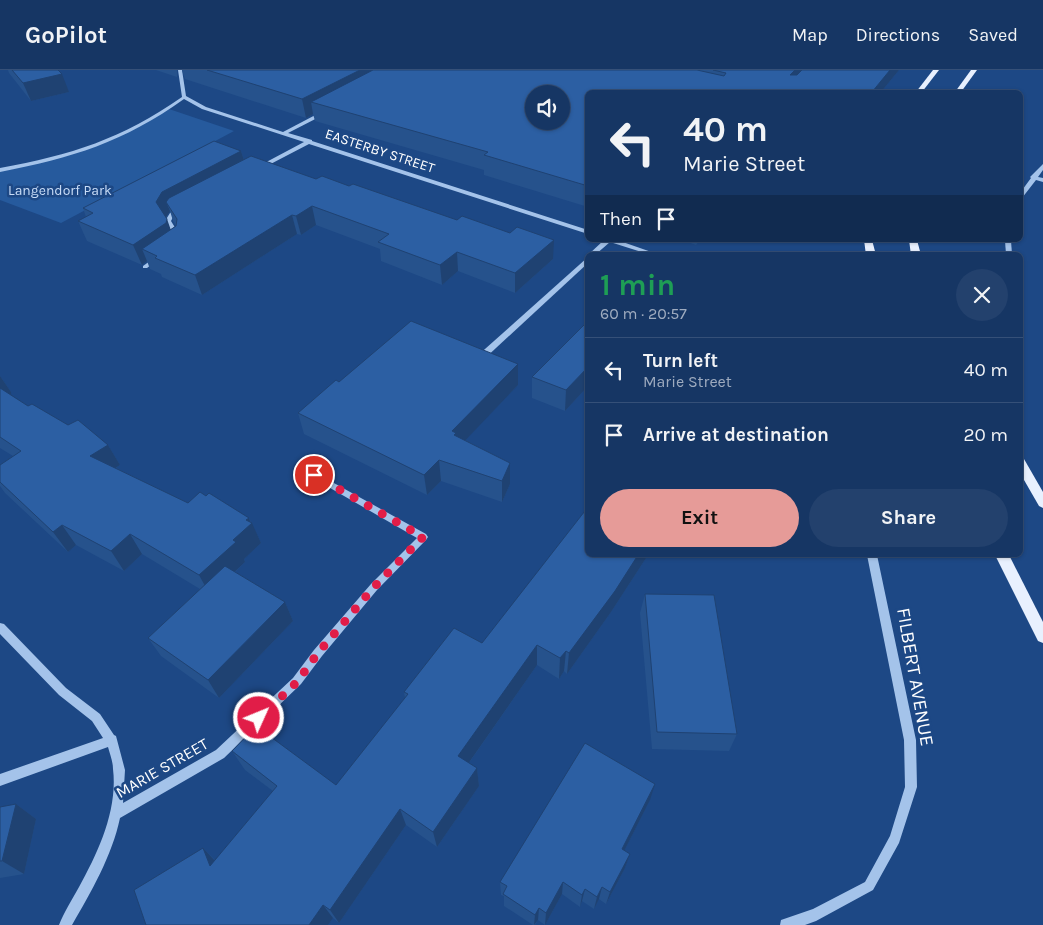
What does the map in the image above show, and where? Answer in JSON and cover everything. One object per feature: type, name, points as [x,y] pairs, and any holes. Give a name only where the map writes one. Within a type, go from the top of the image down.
[{"type":"main road","points":[[921,90],[936,70]]},
{"type":"main road","points":[[959,90],[974,70]]},
{"type":"main road","points":[[1023,467],[1043,503]]},
{"type":"main road","points":[[1003,557],[1043,638]]},
{"type":"street","points":[[0,170],[52,161],[99,146],[137,129],[184,97],[180,70]]},
{"type":"street","name":"EASTERBY STREET","points":[[184,97],[204,108],[585,231]]},
{"type":"street","points":[[285,133],[327,111]]},
{"type":"street","points":[[1023,192],[1043,166]]},
{"type":"street","points":[[1033,177],[1043,180]]},
{"type":"street","points":[[595,252],[607,242]]},
{"type":"street","points":[[615,242],[647,252]]},
{"type":"street","name":"MARIE STREET","points":[[118,813],[220,754],[297,682],[318,653],[374,587],[423,537],[314,475]]},
{"type":"street","name":"FILBERT AVENUE","points":[[786,925],[816,915],[869,886],[895,839],[910,787],[910,740],[872,557]]},
{"type":"street","name":"MARIE STREET","points":[[0,626],[72,700],[98,720],[112,740],[120,774],[118,813],[86,888],[65,925]]},
{"type":"street","points":[[0,780],[112,740]]},
{"type":"lane","points":[[251,172],[310,141]]},
{"type":"lane","points":[[178,245],[179,239],[168,221],[172,214],[184,207]]},
{"type":"lane","points":[[145,267],[161,256]]},
{"type":"lane","points":[[478,360],[585,262]]},
{"type":"green space","name":"Langendorf Park","points":[[169,109],[234,131],[61,223],[0,200],[0,170],[46,161],[108,141]]},
{"type":"building","points":[[12,70],[58,70],[62,74],[23,83]]},
{"type":"building","points":[[207,70],[360,70],[302,99]]},
{"type":"building","points":[[373,70],[697,70],[724,76],[726,73],[713,70],[795,70],[790,75],[797,75],[802,70],[890,70],[874,90],[585,90],[585,185],[484,155],[488,152],[311,102]]},
{"type":"building","points":[[214,141],[241,151],[162,192],[156,202],[167,219],[166,223],[133,245],[78,221],[93,213],[83,208]]},
{"type":"building","points":[[251,156],[316,179],[322,176],[349,186],[353,184],[457,220],[462,216],[510,233],[517,227],[554,240],[515,273],[457,252],[440,265],[378,242],[389,234],[312,206],[296,216],[292,215],[195,275],[155,258],[157,256],[142,249],[176,226],[177,219],[166,202],[169,198]]},
{"type":"building","points":[[411,321],[518,364],[452,431],[456,433],[454,435],[510,463],[502,481],[439,460],[424,475],[298,413],[336,380],[339,382]]},
{"type":"building","points":[[585,324],[585,370],[566,390],[532,377]]},
{"type":"building","points":[[0,388],[28,406],[32,404],[68,425],[78,420],[108,445],[90,456],[188,503],[200,492],[206,496],[209,493],[249,518],[246,520],[252,523],[233,540],[236,542],[199,575],[130,534],[111,551],[62,525],[53,532],[0,482],[0,465],[21,451],[0,437]]},
{"type":"building","points":[[585,511],[585,557],[637,557],[615,591],[569,653],[566,651],[560,658],[537,645],[458,756],[477,768],[433,832],[400,809],[330,910],[323,905],[309,925],[146,925],[134,890],[203,848],[210,866],[277,786],[232,751],[256,726],[336,785],[408,694],[404,692],[454,628],[482,643]]},
{"type":"building","points":[[225,566],[285,602],[208,680],[148,638]]},
{"type":"building","points":[[645,594],[714,595],[737,734],[657,732]]},
{"type":"building","points":[[585,743],[655,784],[622,849],[630,854],[610,892],[602,887],[597,897],[585,889],[582,895],[563,882],[546,913],[539,908],[535,915],[503,894],[507,886],[500,882]]},
{"type":"building","points":[[16,804],[2,861],[0,861],[0,807]]},
{"type":"route","points":[[259,718],[297,682],[318,653],[374,587],[423,537],[314,475]]}]
